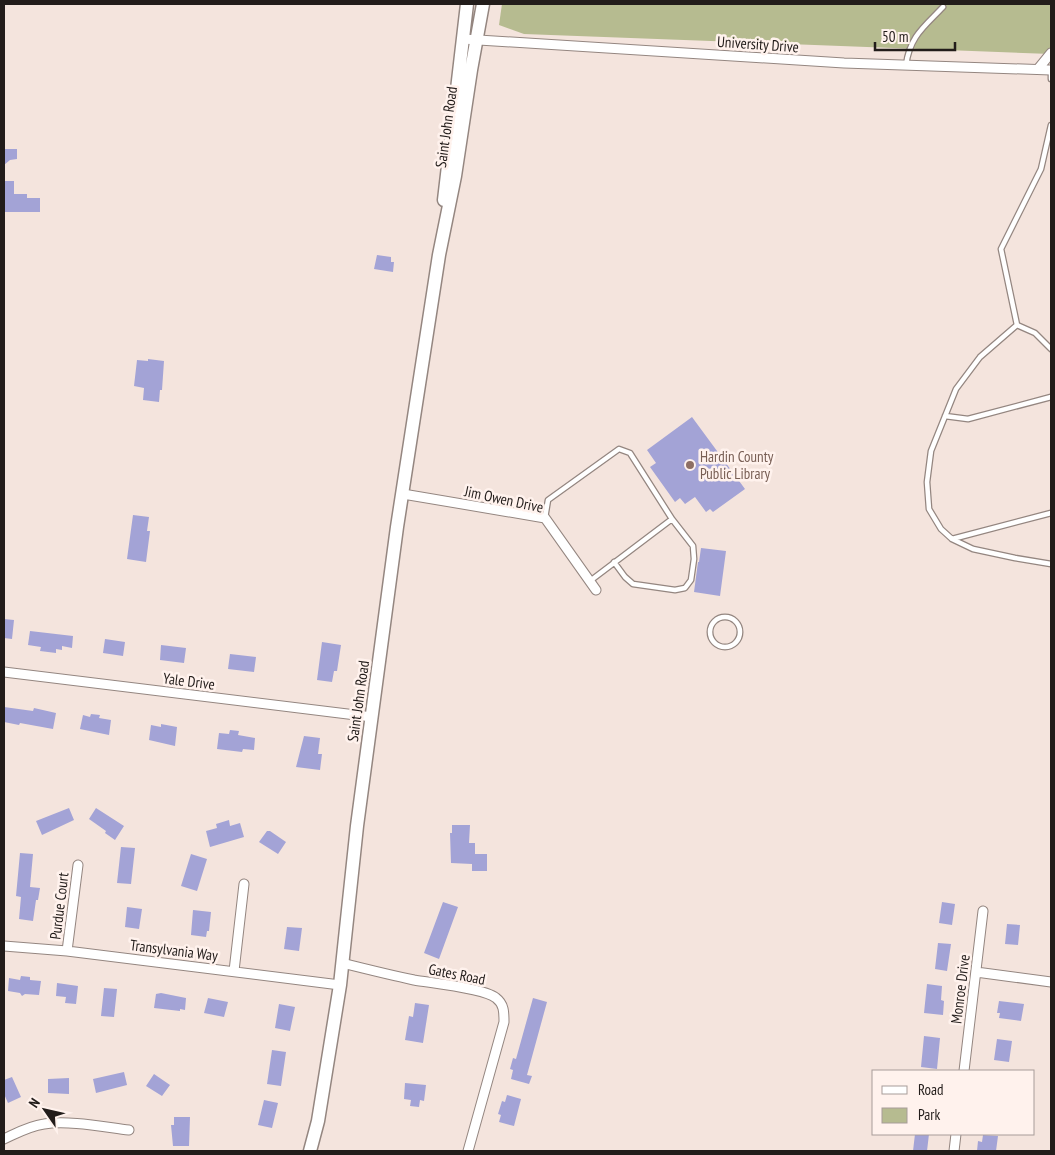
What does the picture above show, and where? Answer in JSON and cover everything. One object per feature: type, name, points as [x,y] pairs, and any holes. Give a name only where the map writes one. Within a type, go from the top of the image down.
[{"type":"street","name":"Saint John Road","points":[[439,255],[447,166],[467,4]]},
{"type":"street","name":"Saint John Road","points":[[310,1151],[318,1121],[340,985],[357,826],[402,494],[439,255],[456,176],[471,70],[478,40],[483,4]]},
{"type":"street","name":"University Drive","points":[[463,39],[844,63],[1038,69],[1051,73]]},
{"type":"street","points":[[1038,69],[1051,53]]},
{"type":"street","name":"Jim Owen Drive","points":[[402,494],[545,518],[596,590]]},
{"type":"street","name":"Yale Drive","points":[[4,672],[372,717]]},
{"type":"street","name":"Purdue Court","points":[[68,951],[78,865]]},
{"type":"street","points":[[234,971],[244,884]]},
{"type":"street","name":"Monroe Drive","points":[[964,1070],[983,911]]},
{"type":"street","name":"Transylvania Way","points":[[4,946],[68,951],[340,985]]},
{"type":"street","name":"Gates Road","points":[[342,963],[415,980],[464,988],[494,996],[502,1003],[504,1022],[468,1151]]},
{"type":"street","points":[[976,972],[1051,982]]},
{"type":"street","points":[[4,1139],[27,1128],[45,1124],[81,1125],[129,1130]]},
{"type":"street","points":[[954,1151],[956,1135]]},
{"type":"lane","points":[[906,65],[910,45],[916,35],[943,7]]},
{"type":"lane","points":[[1017,326],[1001,249],[1041,169],[1051,125]]},
{"type":"lane","points":[[1017,326],[1035,333],[1051,349]]},
{"type":"lane","points":[[1017,326],[980,357],[956,389],[931,451],[927,482],[929,509],[941,529],[952,539],[973,549],[1051,564]]},
{"type":"lane","points":[[945,416],[968,419],[1051,397]]},
{"type":"lane","points":[[545,518],[548,500],[619,449],[630,453],[672,519],[693,546],[694,559],[691,580],[685,588],[676,590],[633,584],[614,562]]},
{"type":"lane","points":[[952,539],[1051,513]]},
{"type":"lane","points":[[590,582],[672,519]]},
{"type":"lane","points":[[727,617],[736,622],[740,636],[734,644],[725,648],[715,645],[712,641],[709,631],[710,626],[717,619],[727,617]]},
{"type":"green space","points":[[502,4],[1051,4],[1051,54],[524,34],[499,25]]},
{"type":"building","points":[[4,149],[17,149],[17,159],[10,160],[4,165]]},
{"type":"building","points":[[4,181],[14,181],[14,194],[27,194],[27,198],[40,198],[40,212],[4,212]]},
{"type":"building","points":[[377,255],[391,257],[391,262],[394,262],[393,272],[374,269]]},
{"type":"building","points":[[148,359],[164,361],[162,390],[160,390],[159,402],[143,400],[144,388],[134,386],[137,360],[148,361]]},
{"type":"building","name":"Hardin County Public Library","points":[[692,417],[745,489],[713,512],[710,509],[706,512],[695,497],[685,504],[680,498],[675,502],[650,467],[656,463],[647,450]]},
{"type":"building","points":[[133,515],[149,517],[147,531],[150,531],[146,562],[127,559]]},
{"type":"building","points":[[701,548],[726,551],[720,596],[694,592]]},
{"type":"building","points":[[4,619],[14,620],[12,639],[4,638]]},
{"type":"building","points":[[30,631],[73,636],[72,648],[62,646],[62,650],[56,649],[56,653],[40,651],[41,647],[28,645]]},
{"type":"building","points":[[105,639],[125,642],[123,656],[103,653]]},
{"type":"building","points":[[322,642],[341,645],[337,671],[334,671],[332,682],[317,680]]},
{"type":"building","points":[[161,645],[186,648],[184,663],[160,660]]},
{"type":"building","points":[[230,654],[256,657],[254,672],[228,669]]},
{"type":"building","points":[[4,707],[33,711],[34,708],[56,713],[53,729],[4,722]]},
{"type":"building","points":[[91,714],[100,715],[99,718],[111,720],[109,735],[80,729],[83,715],[90,717]]},
{"type":"building","points":[[161,724],[177,727],[175,746],[149,740],[151,725],[161,727]]},
{"type":"building","points":[[230,730],[239,731],[238,735],[255,738],[254,750],[243,749],[242,752],[217,749],[219,733],[229,734]]},
{"type":"building","points":[[304,736],[320,738],[318,754],[322,754],[320,770],[296,767]]},
{"type":"building","points":[[69,808],[74,820],[42,835],[36,821]]},
{"type":"building","points":[[96,808],[124,826],[115,840],[89,819]]},
{"type":"building","points":[[229,820],[230,826],[240,823],[244,837],[210,847],[206,831],[217,828],[216,824]]},
{"type":"building","points":[[452,825],[470,825],[469,843],[475,843],[475,854],[487,854],[487,871],[472,871],[472,864],[451,863],[450,833],[452,833]]},
{"type":"building","points":[[267,831],[270,831],[286,842],[278,854],[259,842]]},
{"type":"building","points":[[121,847],[135,848],[131,884],[117,883]]},
{"type":"building","points":[[20,853],[33,854],[30,887],[40,888],[33,921],[19,919],[21,897],[16,896]]},
{"type":"building","points":[[191,854],[207,859],[197,891],[181,886]]},
{"type":"building","points":[[443,902],[458,907],[439,959],[424,953]]},
{"type":"building","points":[[942,902],[955,904],[952,925],[939,923]]},
{"type":"building","points":[[127,907],[142,909],[139,929],[125,927]]},
{"type":"building","points":[[193,910],[211,912],[209,931],[207,931],[206,937],[191,935]]},
{"type":"building","points":[[1007,924],[1020,925],[1018,945],[1005,944]]},
{"type":"building","points":[[287,927],[302,928],[299,951],[284,949]]},
{"type":"building","points":[[938,943],[951,944],[947,971],[935,969]]},
{"type":"building","points":[[21,976],[30,977],[30,980],[41,981],[39,995],[25,994],[22,996],[20,993],[8,991],[9,978],[20,980]]},
{"type":"building","points":[[57,983],[78,986],[76,1004],[65,1003],[66,997],[56,996]]},
{"type":"building","points":[[927,984],[942,986],[943,1015],[924,1013]]},
{"type":"building","points":[[104,988],[117,989],[114,1017],[101,1016]]},
{"type":"building","points":[[161,993],[186,998],[185,1010],[154,1008],[156,994]]},
{"type":"building","points":[[208,998],[228,1002],[224,1017],[204,1013]]},
{"type":"building","points":[[533,998],[547,1002],[527,1075],[532,1076],[529,1084],[511,1079],[513,1070],[510,1069],[513,1058],[516,1059]]},
{"type":"building","points":[[999,1001],[1024,1004],[1021,1021],[999,1018],[1000,1013],[997,1013]]},
{"type":"building","points":[[415,1003],[429,1005],[423,1043],[405,1040],[409,1016],[413,1017]]},
{"type":"building","points":[[279,1004],[295,1007],[290,1031],[275,1028]]},
{"type":"building","points":[[924,1036],[940,1038],[937,1069],[921,1067]]},
{"type":"building","points":[[997,1039],[1012,1041],[1009,1062],[994,1060]]},
{"type":"building","points":[[272,1050],[286,1052],[281,1086],[267,1084]]},
{"type":"building","points":[[124,1072],[127,1085],[96,1093],[93,1079]]},
{"type":"building","points":[[154,1074],[170,1085],[162,1096],[146,1086]]},
{"type":"building","points":[[12,1077],[21,1097],[8,1103],[4,1094],[4,1080]]},
{"type":"building","points":[[69,1078],[69,1094],[48,1093],[48,1079]]},
{"type":"building","points":[[405,1083],[426,1085],[424,1101],[420,1100],[419,1107],[410,1106],[411,1100],[404,1099]]},
{"type":"building","points":[[507,1095],[521,1099],[514,1126],[499,1122],[501,1115],[498,1114],[502,1101],[505,1102]]},
{"type":"building","points":[[264,1100],[278,1103],[272,1128],[258,1125]]},
{"type":"building","points":[[174,1117],[190,1117],[189,1146],[173,1146],[171,1125],[174,1125]]},
{"type":"building","points":[[915,1135],[929,1135],[927,1151],[913,1151]]},
{"type":"building","points":[[983,1135],[998,1136],[996,1151],[977,1151],[978,1141],[982,1142]]},
{"type":"place","name":"Hardin County Public Library","points":[[690,465]]}]
